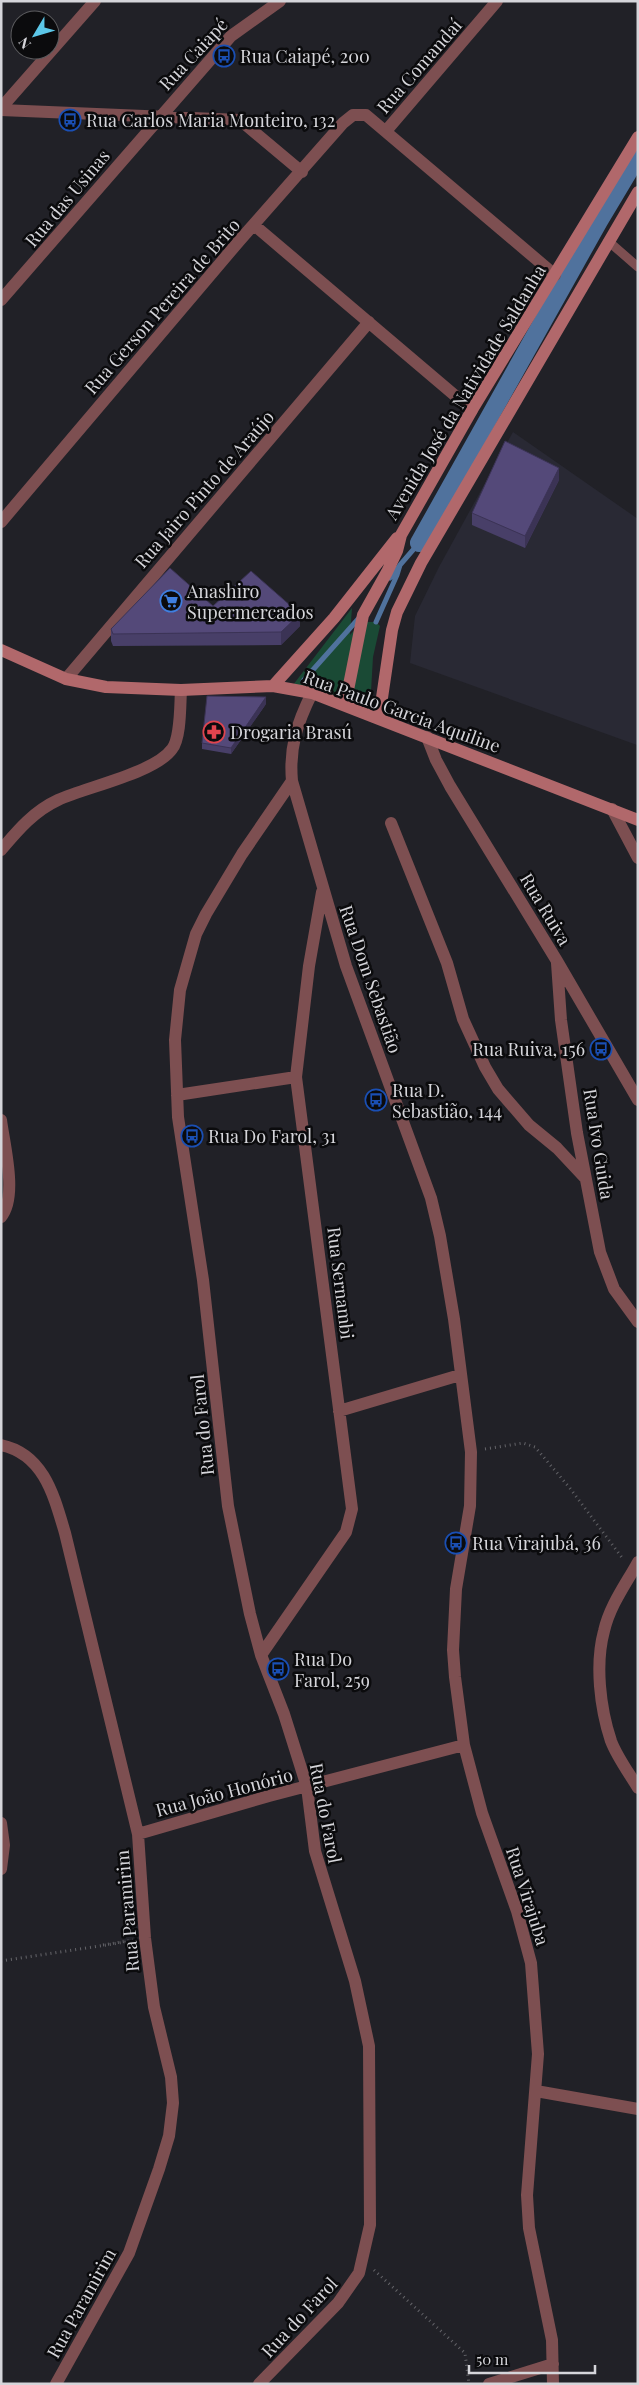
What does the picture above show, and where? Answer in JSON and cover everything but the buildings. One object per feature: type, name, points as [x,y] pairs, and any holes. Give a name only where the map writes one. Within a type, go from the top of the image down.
[{"type":"street","points":[[1,109],[95,1]]},
{"type":"street","name":"Rua Caiapé","points":[[159,117],[230,36],[280,1]]},
{"type":"street","name":"Rua Comandaí","points":[[386,131],[497,1]]},
{"type":"street","points":[[1,109],[240,120],[302,172]]},
{"type":"street","name":"Rua Gerson Pereira de Brito","points":[[1,522],[343,123],[353,115],[366,115],[386,131]]},
{"type":"street","name":"Rua das Usinas","points":[[1,300],[159,117]]},
{"type":"street","points":[[386,131],[555,275]]},
{"type":"street","name":"Avenida José da Natividade Saldanha","points":[[345,705],[363,615],[387,572],[397,550],[401,535],[472,410],[638,137]]},
{"type":"street","points":[[380,718],[392,630],[397,612],[425,555],[638,192]]},
{"type":"street","points":[[254,225],[472,410]]},
{"type":"street","name":"Rua Jairo Pinto de Araújo","points":[[66,679],[369,322]]},
{"type":"street","points":[[273,686],[334,618],[401,535]]},
{"type":"street","name":"Rua Paulo Garcia Aquiline","points":[[1,650],[66,679],[106,687],[181,690],[273,686],[312,693],[638,820]]},
{"type":"street","points":[[1,850],[36,812],[58,800],[145,768],[163,758],[172,749],[177,740],[181,690]]},
{"type":"street","name":"Rua Dom Sebastião","points":[[312,693],[294,733],[290,758],[292,781],[322,890],[358,1002],[431,1198],[445,1264],[471,1452]]},
{"type":"street","name":"Rua Ruiva","points":[[427,737],[436,760],[450,786],[557,961],[638,1100]]},
{"type":"street","name":"Rua do Farol","points":[[259,2384],[338,2303],[359,2273],[370,2225],[369,2046],[355,1981],[314,1851],[306,1788],[284,1714],[261,1655],[250,1614],[228,1506],[203,1280],[178,1117],[175,1040],[180,990],[196,934],[242,854],[292,781]]},
{"type":"street","points":[[612,810],[638,858]]},
{"type":"street","points":[[391,823],[447,963],[463,1019],[485,1067],[498,1089],[529,1125],[562,1153],[586,1179]]},
{"type":"street","name":"Rua Sernambi","points":[[261,1655],[346,1532],[352,1509],[296,1077],[309,966],[322,890]]},
{"type":"street","name":"Rua Ivo Guida","points":[[557,961],[561,1020],[586,1179],[600,1252],[614,1289],[638,1322]]},
{"type":"street","points":[[177,1095],[296,1077]]},
{"type":"street","points":[[1,1120],[9,1187],[9,1203],[1,1217]]},
{"type":"street","points":[[339,1411],[460,1375]]},
{"type":"street","name":"Rua Paramirim","points":[[1,1445],[27,1455],[38,1467],[55,1496],[138,1834],[145,1938],[154,2007],[171,2078],[173,2103],[169,2136],[129,2253],[56,2384]]},
{"type":"street","name":"Rua Virajuba","points":[[471,1452],[470,1506],[456,1589],[453,1650],[464,1745],[482,1813],[517,1911],[531,1963],[538,2054],[527,2196],[529,2228],[552,2340],[553,2384]]},
{"type":"street","points":[[635,1566],[615,1603],[604,1631],[600,1664],[604,1709],[612,1742],[638,1788]]},
{"type":"street","name":"Rua João Honório","points":[[138,1834],[464,1745]]},
{"type":"street","points":[[1,1823],[4,1845],[1,1868]]},
{"type":"street","points":[[536,2090],[638,2109]]},
{"type":"street","points":[[489,2384],[553,2364]]},
{"type":"lane","points":[[608,241],[638,268]]},
{"type":"path","points":[[471,1452],[523,1443],[535,1447],[635,1566]]},
{"type":"path","points":[[104,1946],[145,1938]]},
{"type":"path","points":[[1,1961],[145,1938]]},
{"type":"path","points":[[362,2260],[465,2353],[469,2384]]},
{"type":"shaded area","points":[[513,432],[638,519],[637,745],[410,663],[415,616],[439,567]]},
{"type":"green space","points":[[352,608],[350,635],[362,622],[376,622],[380,626],[373,657],[370,709],[335,695],[293,685]]},
{"type":"waterway","points":[[419,543],[599,221],[638,156]]},
{"type":"waterway","points":[[376,622],[400,565],[419,543]]},
{"type":"waterway","points":[[390,578],[400,565]]},
{"type":"waterway","points":[[303,681],[359,618]]},
{"type":"place","name":"Rua Caiapé, 200","points":[[224,56]]},
{"type":"place","name":"Rua Carlos Maria Monteiro, 132","points":[[70,120]]},
{"type":"place","name":"Anashiro Supermercados","points":[[171,601]]},
{"type":"place","name":"Drogaria Brasú","points":[[214,732]]},
{"type":"place","name":"Rua Ruiva, 156","points":[[601,1049]]},
{"type":"place","name":"Rua D. Sebastião, 144","points":[[376,1100]]},
{"type":"place","name":"Rua Do Farol, 31","points":[[192,1136]]},
{"type":"place","name":"Rua Virajubá, 36","points":[[456,1543]]},
{"type":"place","name":"Rua Do Farol, 259","points":[[278,1669]]}]
